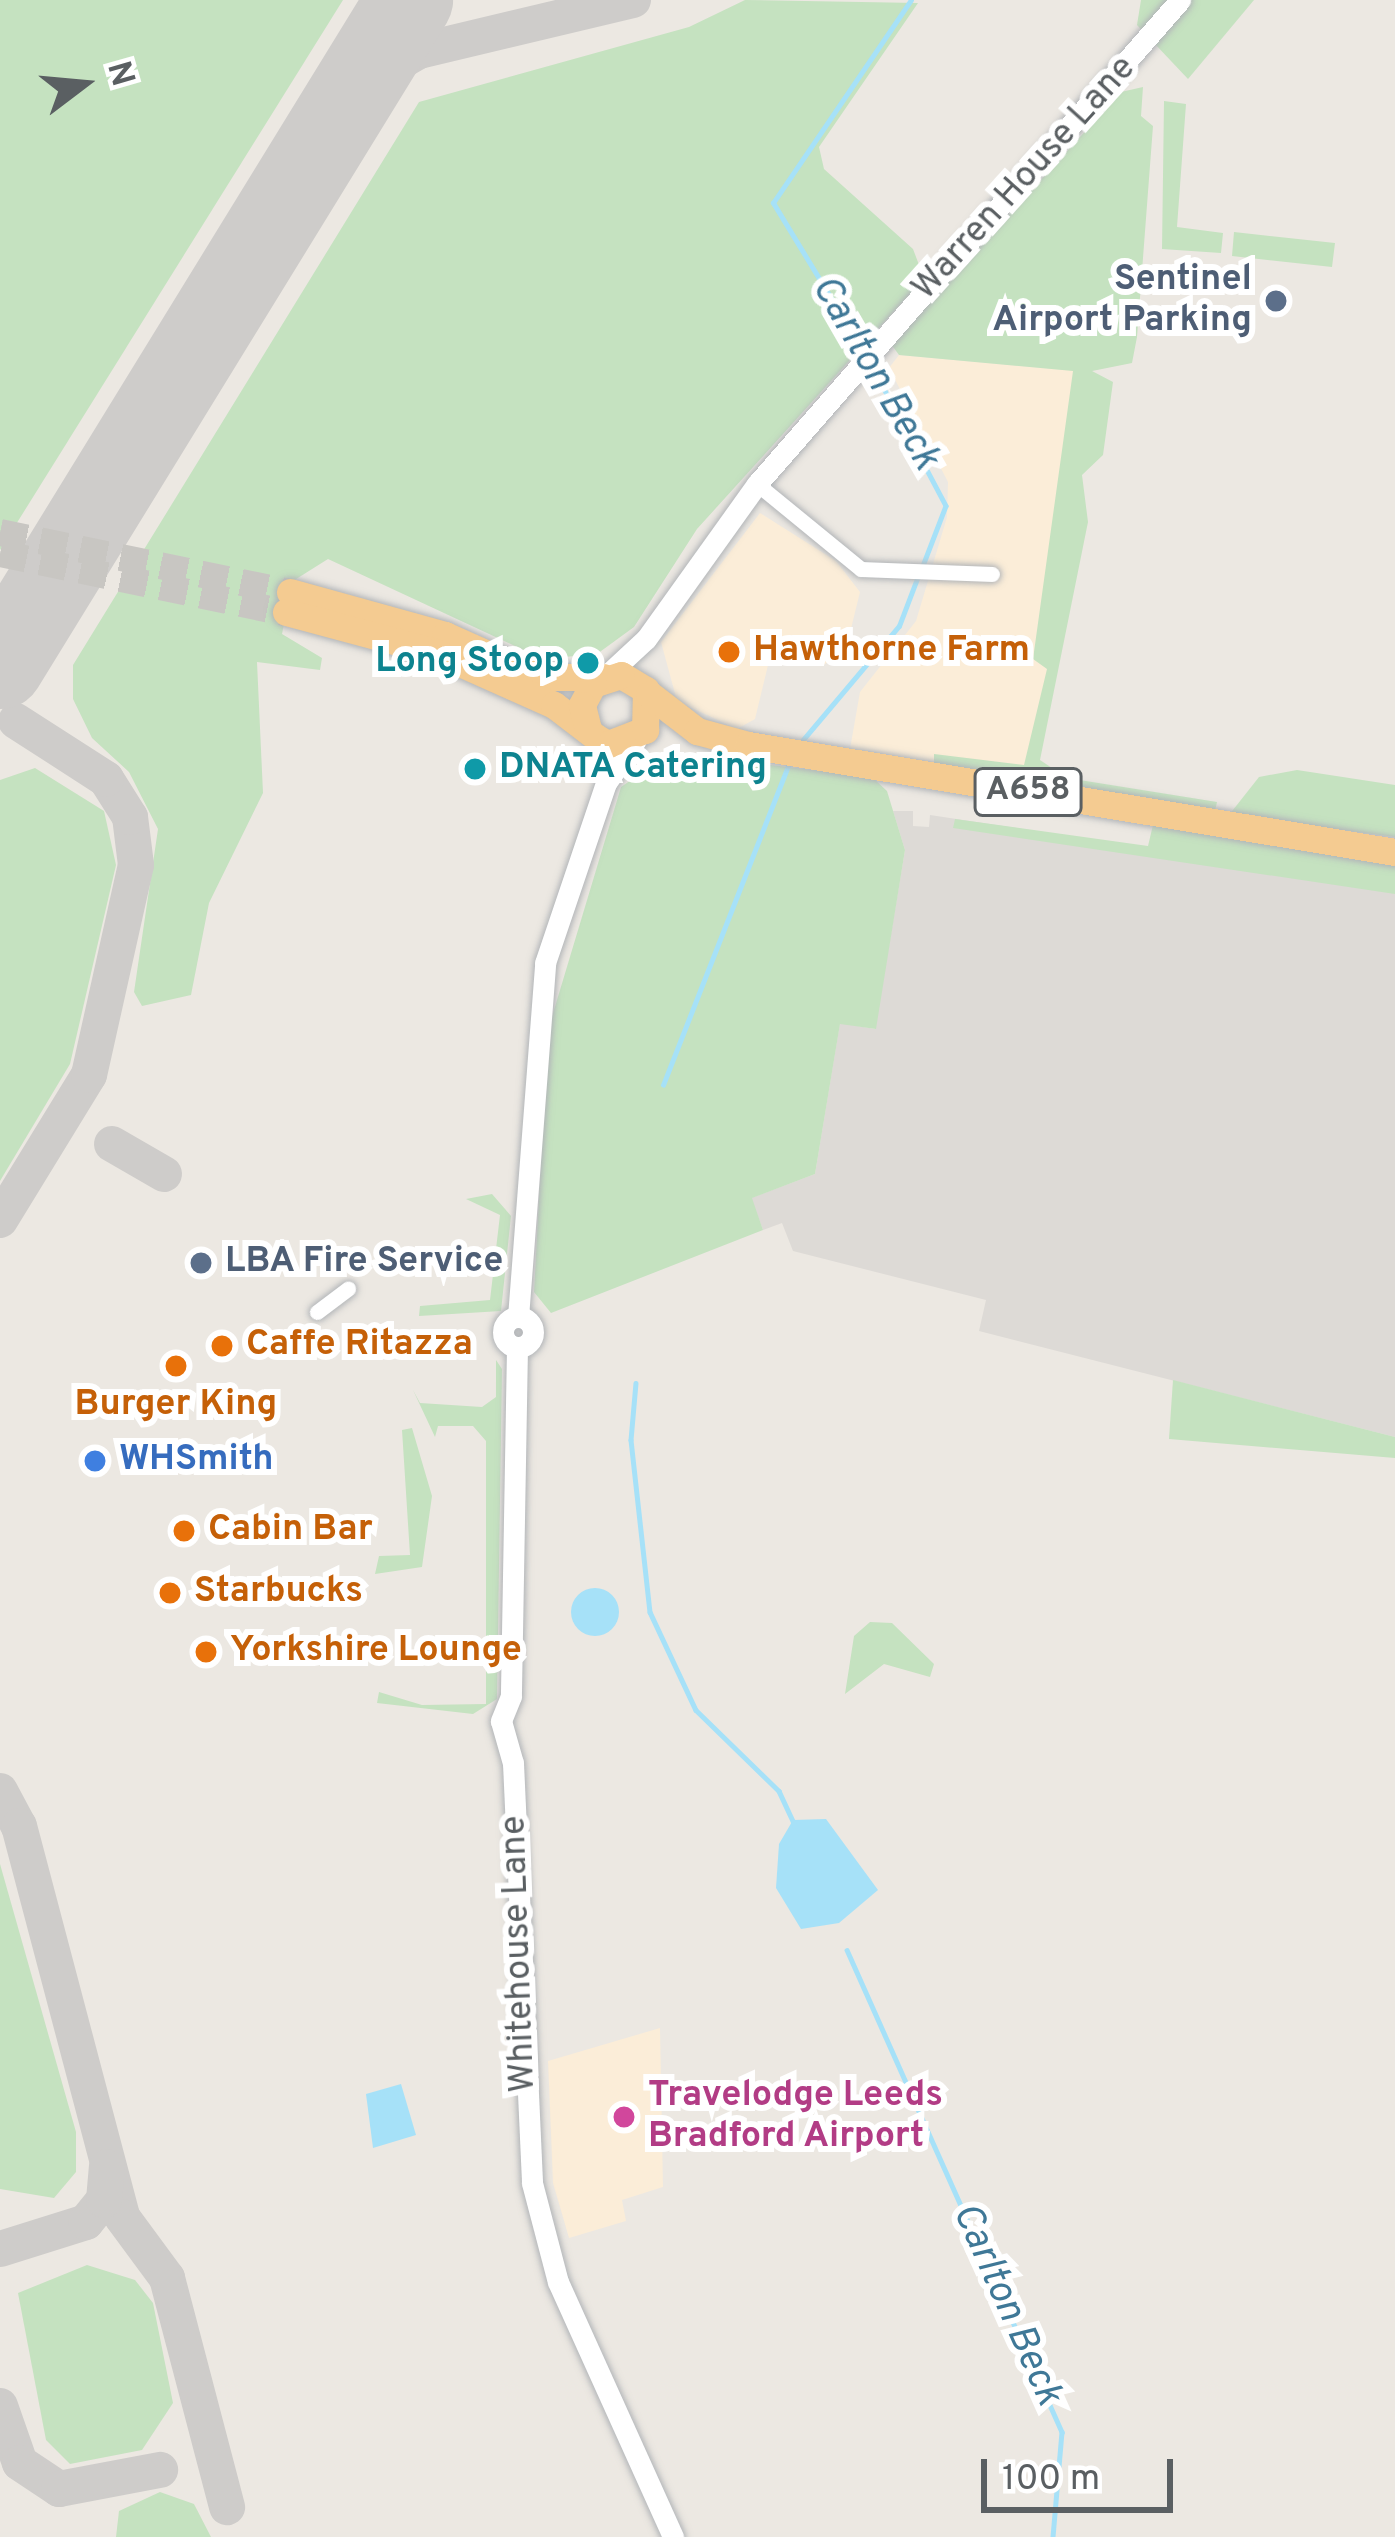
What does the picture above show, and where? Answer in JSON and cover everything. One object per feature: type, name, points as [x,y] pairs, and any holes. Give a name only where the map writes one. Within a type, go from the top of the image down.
[{"type":"highway","points":[[288,602],[441,644],[539,677],[605,677],[647,692],[638,738],[589,731],[441,644]]},
{"type":"highway","points":[[589,731],[582,705],[605,677]]},
{"type":"highway","name":"A658","points":[[647,692],[697,731]]},
{"type":"highway","name":"A658","points":[[638,738],[697,731],[748,745],[1395,852]]},
{"type":"street","name":"Warren House Lane","points":[[605,677],[646,639],[757,484],[1180,0]]},
{"type":"street","points":[[757,484],[861,569],[943,567],[992,574]]},
{"type":"street","points":[[646,639],[647,692]]},
{"type":"street","points":[[589,731],[606,783]]},
{"type":"street","points":[[606,783],[638,738]]},
{"type":"street","name":"Whitehouse Lane","points":[[606,783],[545,963],[518,1317],[503,1329],[517,1347],[511,1696],[501,1721],[513,1763],[532,2183],[558,2282],[673,2537]]},
{"type":"street","points":[[317,1312],[348,1289]]},
{"type":"shaded area","points":[[899,355],[1090,372],[1036,781],[850,749],[860,692],[916,621],[947,517],[948,482],[889,368]]},
{"type":"shaded area","points":[[760,513],[836,561],[860,592],[845,653],[821,666],[770,657],[755,719],[737,729],[677,701],[661,642]]},
{"type":"shaded area","points":[[893,811],[913,811],[913,826],[929,827],[930,815],[1395,885],[1395,1437],[979,1331],[986,1300],[793,1251],[782,1223],[763,1230],[751,1198],[815,1174],[840,1023],[875,1029],[905,850]]},
{"type":"shaded area","points":[[660,2028],[663,2187],[622,2200],[626,2221],[569,2238],[553,2183],[548,2061]]},
{"type":"green space","points":[[0,0],[343,0],[0,550]]},
{"type":"green space","points":[[745,0],[918,3],[819,147],[824,169],[913,249],[924,278],[697,529],[634,627],[597,654],[543,659],[328,559],[293,581],[282,634],[322,658],[320,670],[257,662],[263,793],[209,903],[191,995],[142,1006],[134,992],[158,829],[129,772],[92,738],[73,699],[73,665],[419,102],[689,27]]},
{"type":"green space","points":[[1141,0],[1254,0],[1188,79],[1137,25]]},
{"type":"green space","points":[[1143,87],[1141,116],[1153,126],[1137,337],[1132,363],[1092,371],[1113,382],[1103,455],[1082,475],[1088,522],[1040,760],[1067,778],[1217,802],[1215,811],[934,763],[934,754],[1024,765],[1047,669],[1033,659],[1073,371],[899,355],[891,344],[1121,92]]},
{"type":"green space","points":[[1164,101],[1186,104],[1177,227],[1223,233],[1221,253],[1162,249]]},
{"type":"green space","points":[[1234,232],[1335,243],[1332,267],[1232,256]]},
{"type":"green space","points":[[670,753],[872,777],[887,791],[905,850],[876,1029],[840,1024],[815,1174],[752,1198],[763,1230],[551,1313],[534,1292],[548,1030],[621,787]]},
{"type":"green space","points":[[35,768],[104,811],[116,865],[70,1064],[0,1181],[0,780]]},
{"type":"green space","points":[[1297,770],[1395,785],[1395,837],[1229,815],[1259,777]]},
{"type":"green space","points":[[955,819],[1148,846],[1153,825],[1395,866],[1395,894],[953,828]]},
{"type":"green space","points":[[492,1194],[511,1216],[501,1311],[419,1316],[420,1306],[490,1300],[500,1215],[466,1199]]},
{"type":"green space","points":[[496,1360],[502,1369],[497,1699],[473,1714],[377,1703],[379,1692],[422,1705],[486,1704],[486,1441],[473,1426],[438,1426],[435,1437],[413,1390],[420,1403],[482,1407],[496,1397]]},
{"type":"green space","points":[[1173,1380],[1395,1437],[1395,1458],[1169,1439]]},
{"type":"green space","points":[[412,1428],[432,1496],[422,1567],[375,1574],[379,1556],[410,1555],[402,1430]]},
{"type":"green space","points":[[870,1622],[892,1623],[934,1664],[930,1677],[884,1664],[845,1694],[854,1636]]},
{"type":"green space","points":[[0,1864],[76,2132],[76,2172],[54,2198],[0,2189]]},
{"type":"green space","points":[[87,2265],[135,2280],[153,2303],[173,2403],[142,2450],[70,2464],[46,2440],[18,2293]]},
{"type":"green space","points":[[160,2492],[194,2504],[211,2537],[116,2537],[119,2511]]},
{"type":"water","points":[[595,1588],[612,1595],[619,1612],[612,1629],[595,1636],[578,1629],[571,1612],[578,1595]]},
{"type":"water","points":[[826,1819],[878,1890],[839,1923],[801,1929],[776,1888],[779,1844],[793,1820]]},
{"type":"water","points":[[401,2084],[416,2135],[373,2148],[366,2094]]},
{"type":"waterway","name":"Carlton Beck","points":[[863,351],[773,203],[911,0]]},
{"type":"waterway","name":"Carlton Beck","points":[[872,366],[946,506],[923,566]]},
{"type":"waterway","name":"Carlton Beck","points":[[802,741],[899,626],[918,576]]},
{"type":"waterway","name":"Carlton Beck","points":[[663,1085],[790,761]]},
{"type":"waterway","name":"Carlton Beck","points":[[636,1383],[631,1440],[650,1612],[696,1710],[779,1791],[795,1825]]},
{"type":"waterway","name":"Carlton Beck","points":[[847,1950],[1062,2432],[1053,2537]]},
{"type":"taxiway","points":[[334,122],[377,75],[419,51],[633,0]]},
{"type":"taxiway","points":[[0,668],[5,657]]},
{"type":"taxiway","points":[[0,1220],[89,1075],[136,865],[130,817],[106,779],[16,721]]},
{"type":"taxiway","points":[[112,1144],[164,1174]]},
{"type":"taxiway","points":[[0,1791],[19,1826],[122,2217],[167,2278],[227,2507]]},
{"type":"taxiway","points":[[0,2249],[86,2222],[104,2200],[107,2167]]},
{"type":"taxiway","points":[[0,2406],[20,2463],[59,2489],[160,2470]]},
{"type":"runway","points":[[0,665],[409,0]]},
{"type":"tunnel","points":[[0,532],[290,592]]},
{"type":"tunnel","points":[[0,553],[286,612]]},
{"type":"place","name":"Sentinel Airport Parking","points":[[1276,301]]},
{"type":"place","name":"Hawthorne Farm","points":[[729,652]]},
{"type":"place","name":"Long Stoop","points":[[588,663]]},
{"type":"place","name":"DNATA Catering","points":[[475,769]]},
{"type":"place","name":"LBA Fire Service","points":[[201,1263]]},
{"type":"place","name":"Caffe Ritazza","points":[[222,1346]]},
{"type":"place","name":"Burger King","points":[[176,1366]]},
{"type":"place","name":"WHSmith","points":[[95,1461]]},
{"type":"place","name":"Cabin Bar","points":[[184,1531]]},
{"type":"place","name":"Starbucks","points":[[170,1593]]},
{"type":"place","name":"Yorkshire Lounge","points":[[206,1652]]},
{"type":"place","name":"Travelodge Leeds Bradford Airport","points":[[624,2117]]}]
